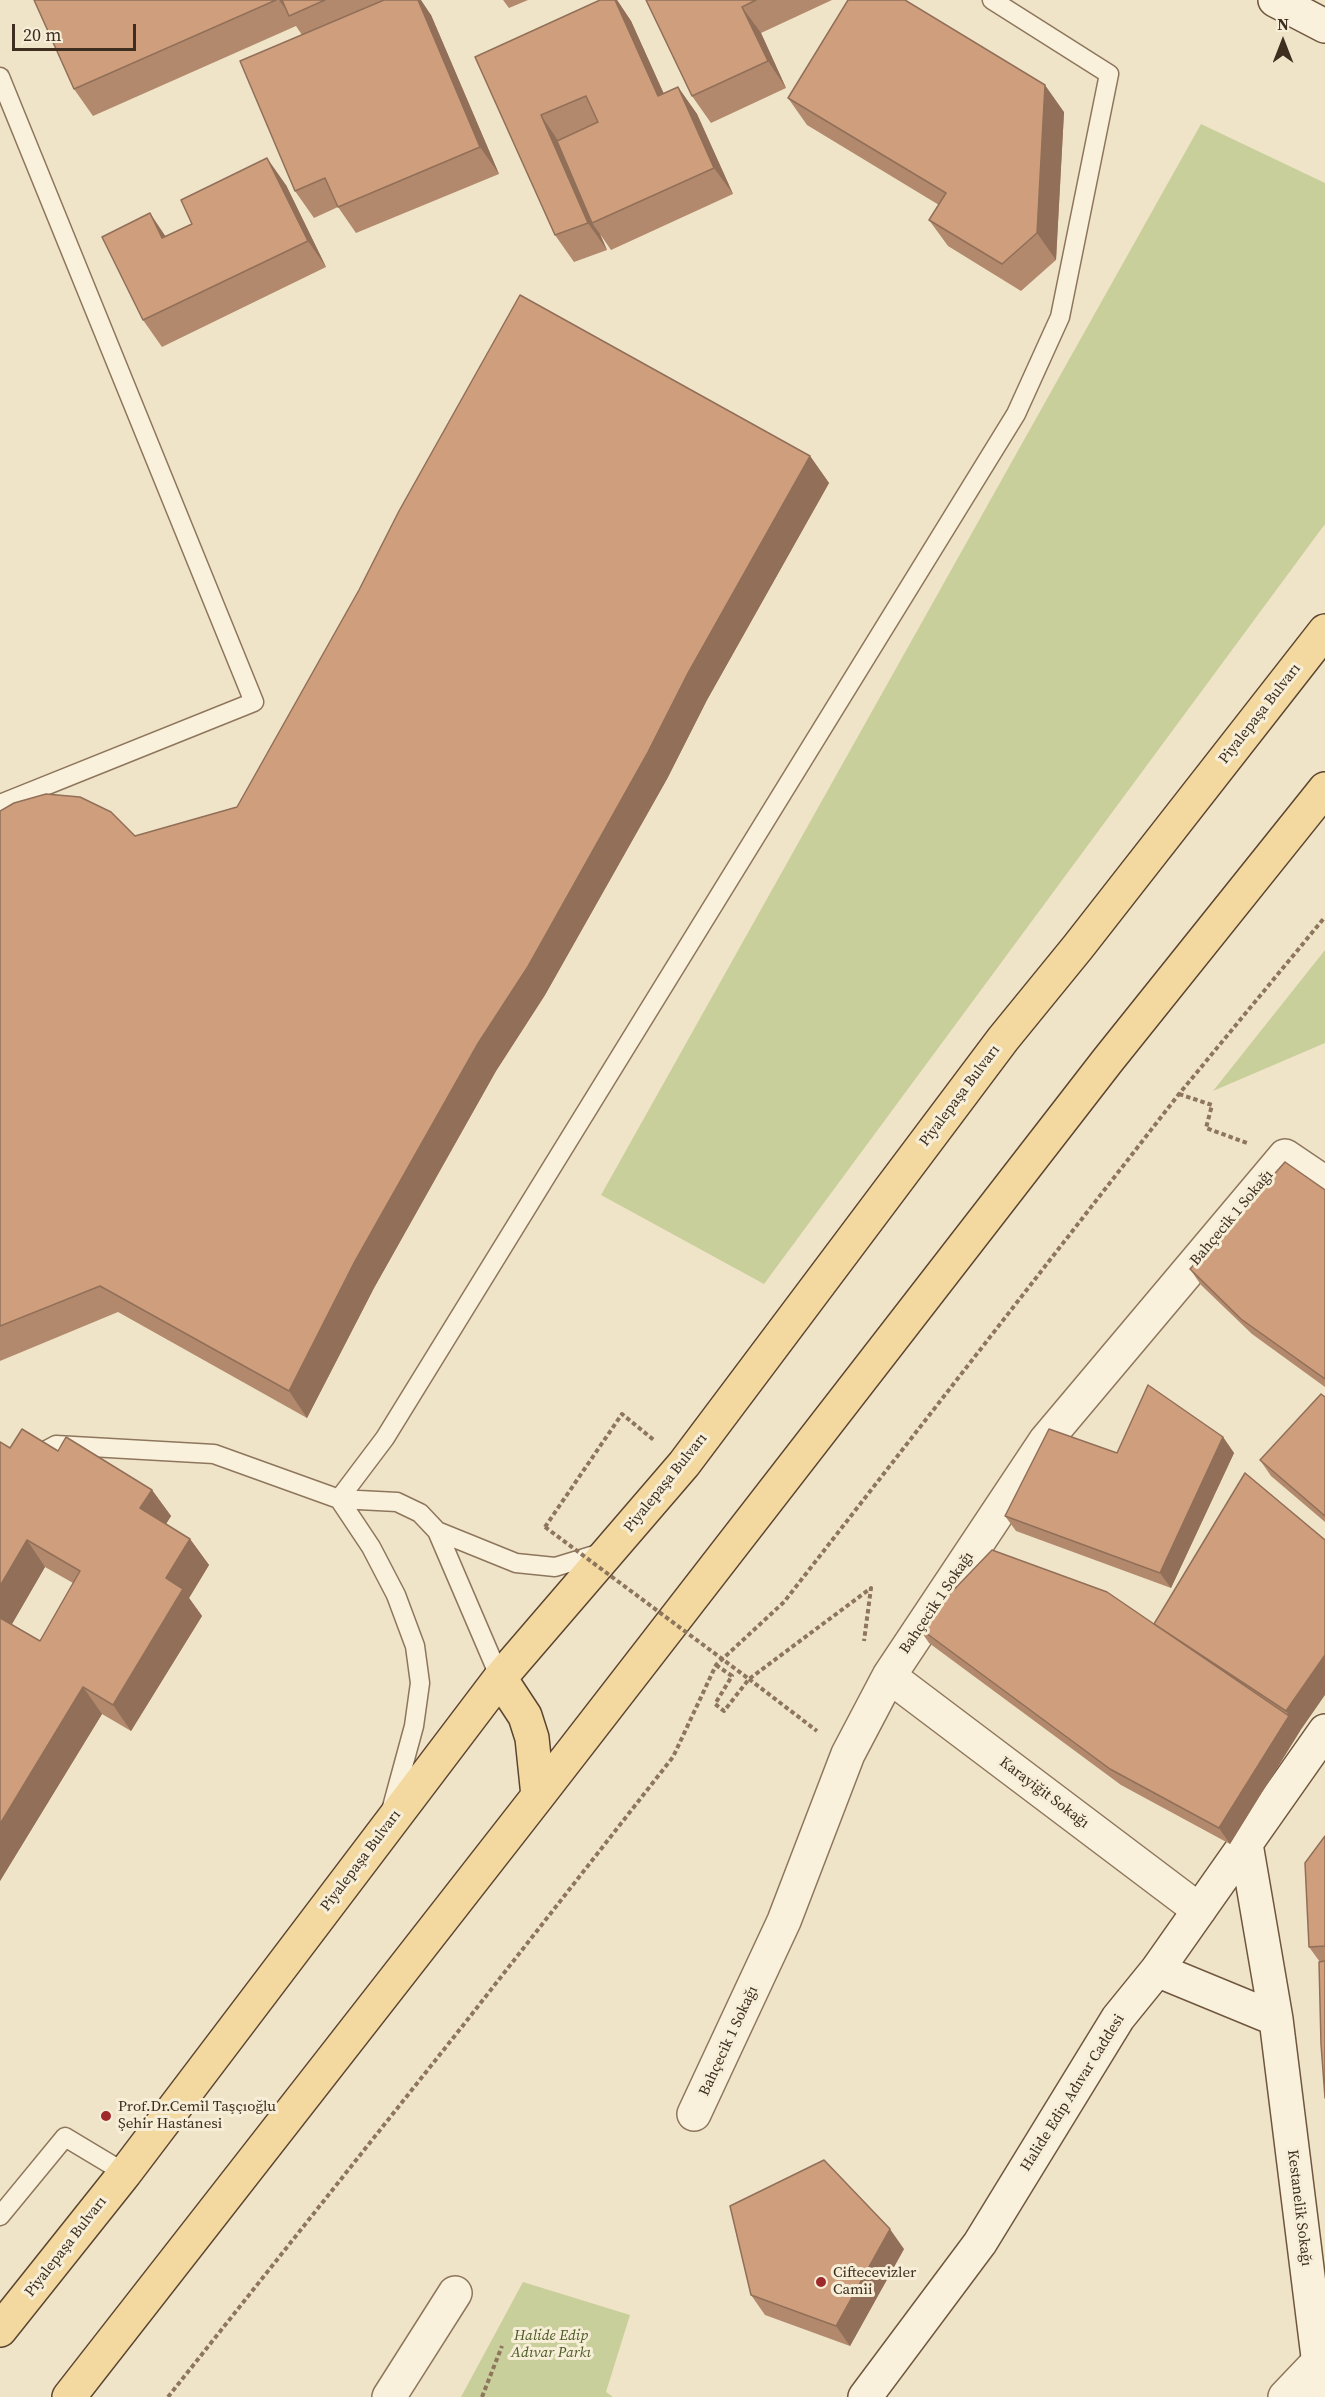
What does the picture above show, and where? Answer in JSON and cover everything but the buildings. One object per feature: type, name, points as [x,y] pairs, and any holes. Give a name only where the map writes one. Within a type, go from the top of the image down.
[{"type":"main road","name":"Piyalepaşa Bulvarı","points":[[0,2330],[125,2173],[500,1678],[684,1464],[1003,1039],[1078,947],[1325,631]]},
{"type":"main road","points":[[69,2397],[1108,1060],[1325,789]]},
{"type":"main road","points":[[500,1678],[525,1716],[532,1738],[538,1796]]},
{"type":"street","points":[[1275,0],[1325,26]]},
{"type":"street","points":[[1285,1156],[1325,1183]]},
{"type":"street","name":"Bahçecik 1 Sokağı","points":[[694,2114],[784,1921],[848,1754],[889,1676],[1046,1440],[1285,1156]]},
{"type":"street","name":"Karayiğit Sokağı","points":[[889,1676],[1199,1910]]},
{"type":"street","name":"Halide Edip Adıvar Caddesi","points":[[865,2397],[980,2243],[1118,2018],[1157,1970],[1325,1731]]},
{"type":"street","name":"Kestanelik Sokağı","points":[[1246,1844],[1276,2019],[1322,2357],[1323,2397]]},
{"type":"street","points":[[1157,1970],[1276,2019]]},
{"type":"street","points":[[389,2397],[455,2293]]},
{"type":"street","points":[[1285,2397],[1322,2357]]},
{"type":"lane","points":[[339,1499],[391,1428],[1016,414],[1060,316],[1109,74],[992,0]]},
{"type":"lane","points":[[0,77],[254,702],[0,804]]},
{"type":"lane","points":[[0,1475],[56,1445],[214,1454],[339,1499],[397,1502],[420,1514],[437,1531],[500,1678]]},
{"type":"lane","points":[[339,1499],[371,1547],[396,1595],[414,1646],[420,1683],[414,1726],[387,1826]]},
{"type":"lane","points":[[437,1531],[516,1563],[555,1567],[611,1550]]},
{"type":"lane","points":[[0,2216],[65,2137],[125,2173]]},
{"type":"path","points":[[168,2397],[469,2019],[673,1757],[717,1665],[784,1602],[1179,1094],[1325,917]]},
{"type":"path","points":[[1179,1094],[1212,1106],[1206,1128],[1285,1156]]},
{"type":"path","points":[[622,1414],[545,1527],[848,1754]]},
{"type":"path","points":[[717,1665],[732,1677],[715,1704],[724,1711],[748,1679],[871,1588],[863,1647]]},
{"type":"path","points":[[482,2397],[502,2346]]},
{"type":"green space","points":[[1201,124],[1325,183],[1325,524],[764,1284],[601,1195]]},
{"type":"green space","points":[[1325,950],[1325,1043],[1213,1091]]},
{"type":"green space","name":"Halide Edip Adıvar Parkı","points":[[523,2282],[630,2315],[606,2392],[613,2397],[461,2397]]},
{"type":"place","name":"Prof.Dr.Cemil Taşçıoğlu Şehir Hastanesi","points":[[106,2116]]},
{"type":"place","name":"Ciftecevizler Camii","points":[[821,2282]]}]
